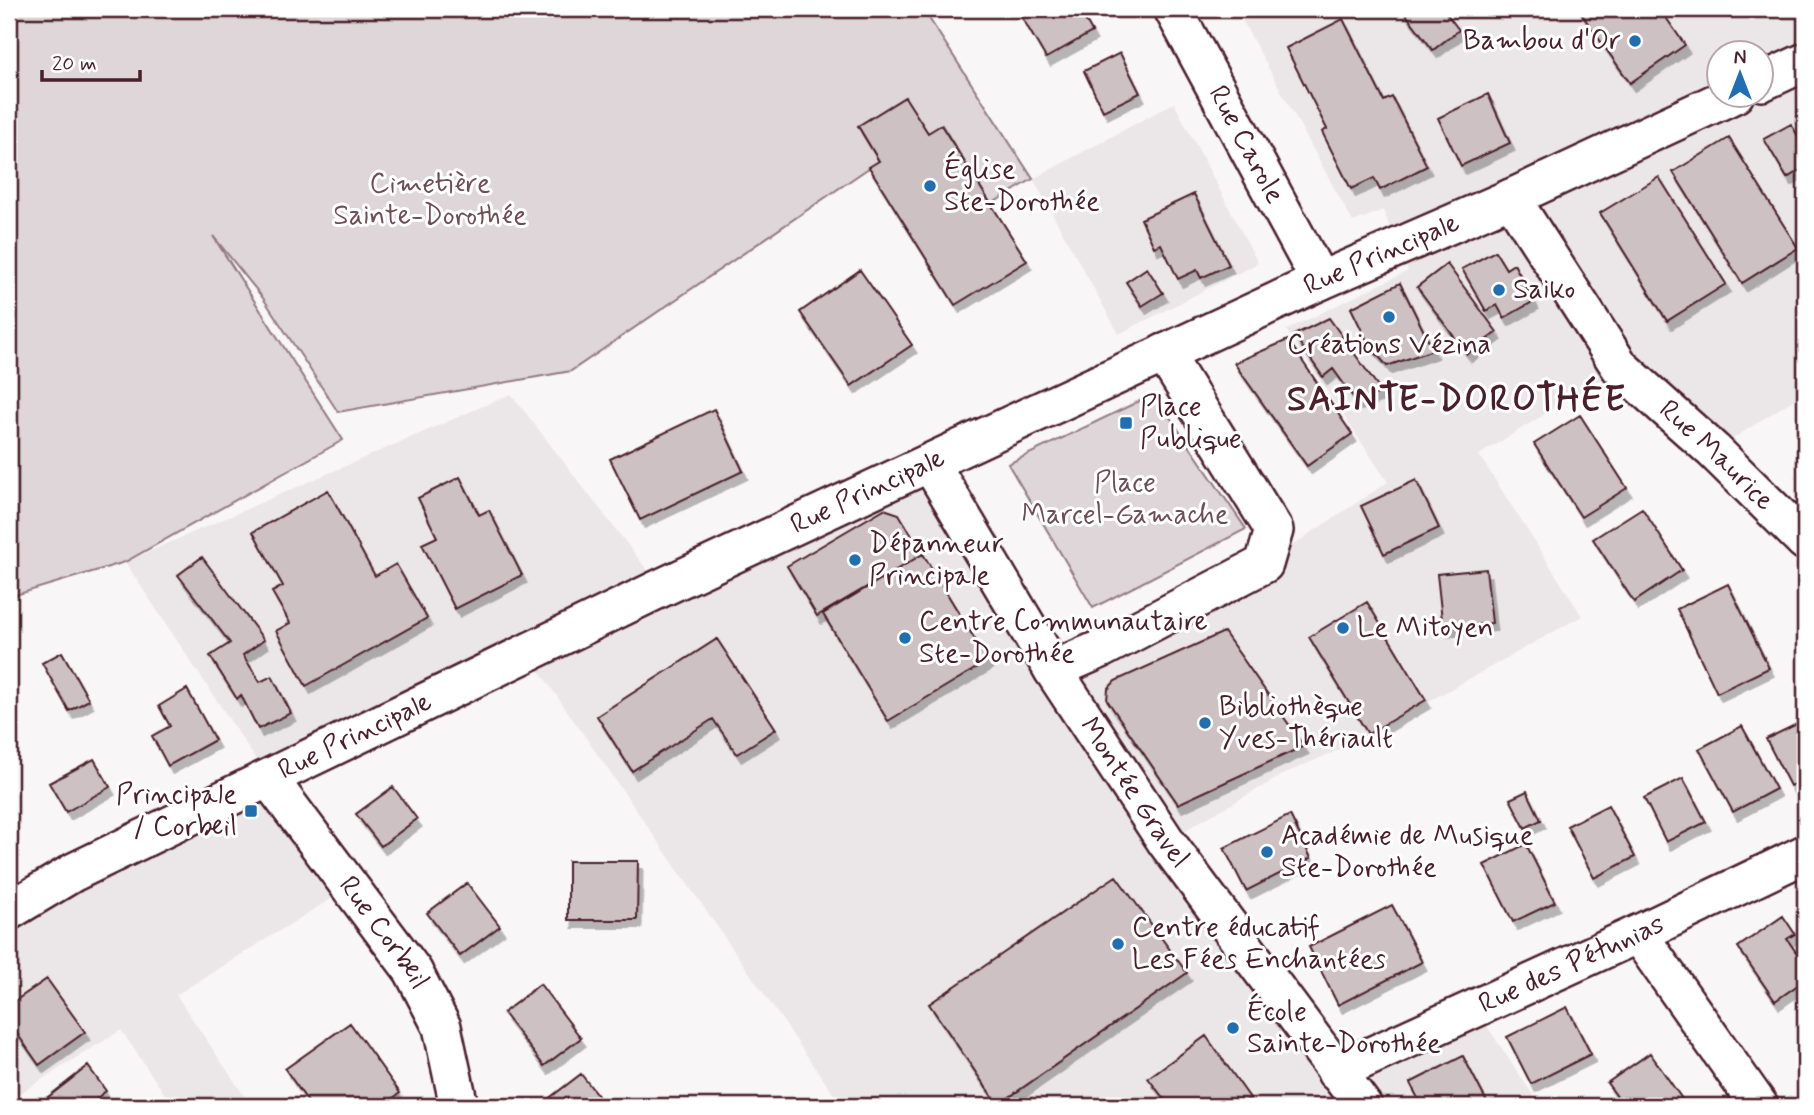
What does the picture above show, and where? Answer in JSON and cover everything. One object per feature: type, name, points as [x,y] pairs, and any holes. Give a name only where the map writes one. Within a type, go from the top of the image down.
[{"type":"street","name":"Rue Carole","points":[[1174,9],[1320,281]]},
{"type":"street","points":[[1776,75],[1805,62]]},
{"type":"street","name":"Rue Principale","points":[[9,911],[74,872],[661,588],[1320,281],[1511,198],[1706,107]]},
{"type":"street","name":"Rue Maurice","points":[[1511,198],[1620,367],[1714,451],[1805,541]]},
{"type":"street","points":[[1053,670],[1101,649],[1264,564],[1274,530],[1164,353]]},
{"type":"street","name":"Montée Gravel","points":[[930,463],[1053,670],[1167,843],[1363,1106]]},
{"type":"street","name":"Rue Corbeil","points":[[269,779],[413,971],[442,1027],[459,1106]]},
{"type":"street","name":"Rue des Pétunias","points":[[1336,1072],[1638,934],[1805,854]]},
{"type":"street","points":[[1638,934],[1759,1106]]},
{"type":"shaded area","points":[[1236,9],[1805,9],[1805,392],[1714,451],[1620,367],[1479,455],[1582,616],[1352,744],[1288,772],[1185,830],[1258,967],[1351,1106],[842,1106],[527,653],[270,779],[350,887],[176,995],[245,1097],[231,1106],[173,1106],[121,1030],[9,1100],[9,911],[269,779],[125,562],[511,394],[661,588],[930,463],[1053,670],[1264,564],[1388,482],[1286,330],[1408,271],[1383,210],[1353,222]]},
{"type":"shaded area","points":[[1174,103],[1258,263],[1119,334],[1033,179]]},
{"type":"shaded area","points":[[1471,1002],[1540,1106],[1363,1106],[1336,1072]]},
{"type":"green space","name":"Cimetière Sainte-Dorothée","points":[[9,9],[923,9],[1033,179],[991,204],[942,125],[928,133],[904,97],[858,126],[879,161],[571,371],[338,412],[263,298],[213,236],[343,440],[125,562],[9,597]]},
{"type":"green space","name":"Place Marcel-Gamache","points":[[1154,394],[1246,529],[1093,608],[1008,464]]},
{"type":"building","points":[[1017,9],[1079,9],[1092,32],[1046,58]]},
{"type":"building","points":[[1402,9],[1443,9],[1459,30],[1433,50]]},
{"type":"building","points":[[1578,9],[1660,9],[1685,45],[1630,83]]},
{"type":"building","points":[[1343,19],[1384,101],[1392,97],[1427,166],[1380,190],[1374,178],[1351,189],[1322,132],[1327,129],[1286,48]]},
{"type":"building","points":[[1120,53],[1140,93],[1103,111],[1084,71]]},
{"type":"building","points":[[1488,94],[1510,143],[1461,166],[1438,118]]},
{"type":"building","name":"Église Ste-Dorothée","points":[[905,97],[928,133],[941,125],[1027,261],[955,305],[869,167],[879,161],[858,126]]},
{"type":"building","points":[[1791,124],[1805,148],[1805,167],[1787,178],[1764,139]]},
{"type":"building","points":[[1729,138],[1798,248],[1742,283],[1673,172]]},
{"type":"building","points":[[1659,177],[1726,284],[1667,321],[1600,213]]},
{"type":"building","points":[[1194,194],[1229,265],[1201,278],[1197,270],[1178,279],[1161,244],[1154,247],[1141,219]]},
{"type":"building","points":[[1495,251],[1506,269],[1514,264],[1534,301],[1504,318],[1497,305],[1486,311],[1462,269]]},
{"type":"building","points":[[1447,264],[1497,332],[1467,354],[1417,287]]},
{"type":"building","points":[[1147,268],[1163,293],[1142,306],[1126,282]]},
{"type":"building","points":[[860,270],[912,345],[851,386],[800,312]]},
{"type":"building","points":[[1400,283],[1433,350],[1387,366],[1369,345],[1351,308]]},
{"type":"building","points":[[1329,318],[1382,392],[1357,402],[1333,369],[1323,377],[1294,335]]},
{"type":"building","points":[[1288,340],[1352,434],[1307,466],[1234,363]]},
{"type":"building","points":[[714,409],[743,471],[640,520],[610,459]]},
{"type":"building","points":[[1580,415],[1627,488],[1581,517],[1534,444]]},
{"type":"building","points":[[460,477],[479,515],[489,510],[522,575],[455,609],[422,544],[437,537],[418,498]]},
{"type":"building","points":[[1416,480],[1439,528],[1384,554],[1361,506]]},
{"type":"building","points":[[328,490],[375,576],[396,564],[427,618],[306,686],[276,631],[290,623],[272,592],[283,586],[253,532]]},
{"type":"building","points":[[1642,508],[1682,570],[1634,602],[1593,539]]},
{"type":"building","name":"Dépanneur Principale","points":[[884,509],[899,514],[923,554],[817,616],[787,566]]},
{"type":"building","name":"Centre Communautaire Ste-Dorothée","points":[[923,554],[988,661],[888,721],[823,614]]},
{"type":"building","points":[[202,557],[264,640],[243,655],[260,682],[272,676],[291,713],[258,729],[241,695],[237,699],[210,656],[230,643],[178,575]]},
{"type":"building","points":[[1486,569],[1492,623],[1443,629],[1437,574]]},
{"type":"building","points":[[1728,584],[1769,668],[1717,693],[1677,609]]},
{"type":"building","points":[[1367,602],[1426,700],[1368,734],[1309,637]]},
{"type":"building","name":"Bibliothèque Yves-Thériault","points":[[1224,632],[1304,746],[1178,804],[1107,700],[1108,689],[1115,681]]},
{"type":"building","points":[[717,639],[776,729],[737,754],[713,719],[632,771],[597,716]]},
{"type":"building","points":[[62,652],[89,700],[69,711],[42,663]]},
{"type":"building","points":[[187,689],[215,740],[168,766],[152,736],[170,726],[159,706]]},
{"type":"building","points":[[1805,720],[1805,779],[1790,786],[1766,739]]},
{"type":"building","points":[[1742,726],[1776,789],[1733,812],[1699,749]]},
{"type":"building","points":[[94,759],[110,787],[66,812],[49,783]]},
{"type":"building","points":[[1683,778],[1706,822],[1666,842],[1644,798]]},
{"type":"building","points":[[393,787],[417,819],[381,846],[356,814]]},
{"type":"building","points":[[1527,791],[1541,820],[1525,828],[1510,799]]},
{"type":"building","points":[[1608,805],[1635,857],[1594,878],[1567,826]]},
{"type":"building","name":"Académie de Musique Ste-Dorothée","points":[[1290,815],[1311,858],[1246,891],[1224,848]]},
{"type":"building","points":[[1526,844],[1555,902],[1513,922],[1484,865]]},
{"type":"building","points":[[568,861],[638,861],[637,920],[568,920]]},
{"type":"building","points":[[1116,876],[1187,973],[998,1105],[929,1004]]},
{"type":"building","points":[[467,883],[500,926],[460,956],[427,913]]},
{"type":"building","points":[[1392,905],[1422,962],[1338,1005],[1309,947]]},
{"type":"building","points":[[1783,916],[1795,934],[1787,939],[1805,965],[1805,980],[1775,1001],[1738,947]]},
{"type":"building","points":[[47,979],[85,1032],[39,1065],[9,1022],[9,1005]]},
{"type":"building","points":[[540,984],[581,1038],[544,1066],[503,1013]]},
{"type":"building","points":[[1567,1007],[1591,1054],[1531,1084],[1507,1037]]},
{"type":"building","points":[[350,1023],[400,1093],[382,1106],[311,1106],[285,1069]]},
{"type":"building","name":"École Sainte-Dorothée","points":[[1206,1036],[1250,1098],[1239,1106],[1158,1106],[1164,1099],[1148,1078]]},
{"type":"building","points":[[1650,1053],[1687,1106],[1624,1106],[1607,1083]]},
{"type":"building","points":[[1463,1056],[1489,1106],[1422,1106],[1410,1083]]},
{"type":"building","points":[[88,1066],[106,1091],[97,1098],[103,1106],[47,1106],[43,1101]]},
{"type":"building","points":[[581,1074],[606,1106],[539,1106]]},
{"type":"place","name":"Bambou d'Or","points":[[1635,41]]},
{"type":"place","name":"Église Ste-Dorothée","points":[[930,186]]},
{"type":"place","name":"Saiko","points":[[1499,290]]},
{"type":"place","name":"Créations Vézina","points":[[1389,317]]},
{"type":"place","name":"Place Publique","points":[[1126,423]]},
{"type":"place","name":"Dépanneur Principale","points":[[855,560]]},
{"type":"place","name":"Le Mitoyen","points":[[1343,628]]},
{"type":"place","name":"Centre Communautaire Ste-Dorothée","points":[[905,638]]},
{"type":"place","name":"Bibliothèque Yves-Thériault","points":[[1205,723]]},
{"type":"place","name":"Principale / Corbeil","points":[[251,811]]},
{"type":"place","name":"Académie de Musique Ste-Dorothée","points":[[1267,852]]},
{"type":"place","name":"Centre éducatif Les Fées Enchantées","points":[[1118,944]]},
{"type":"place","name":"École Sainte-Dorothée","points":[[1233,1028]]},
{"type":"district","name":"SAINTE-DOROTHÉE","points":[[1457,400]]}]
